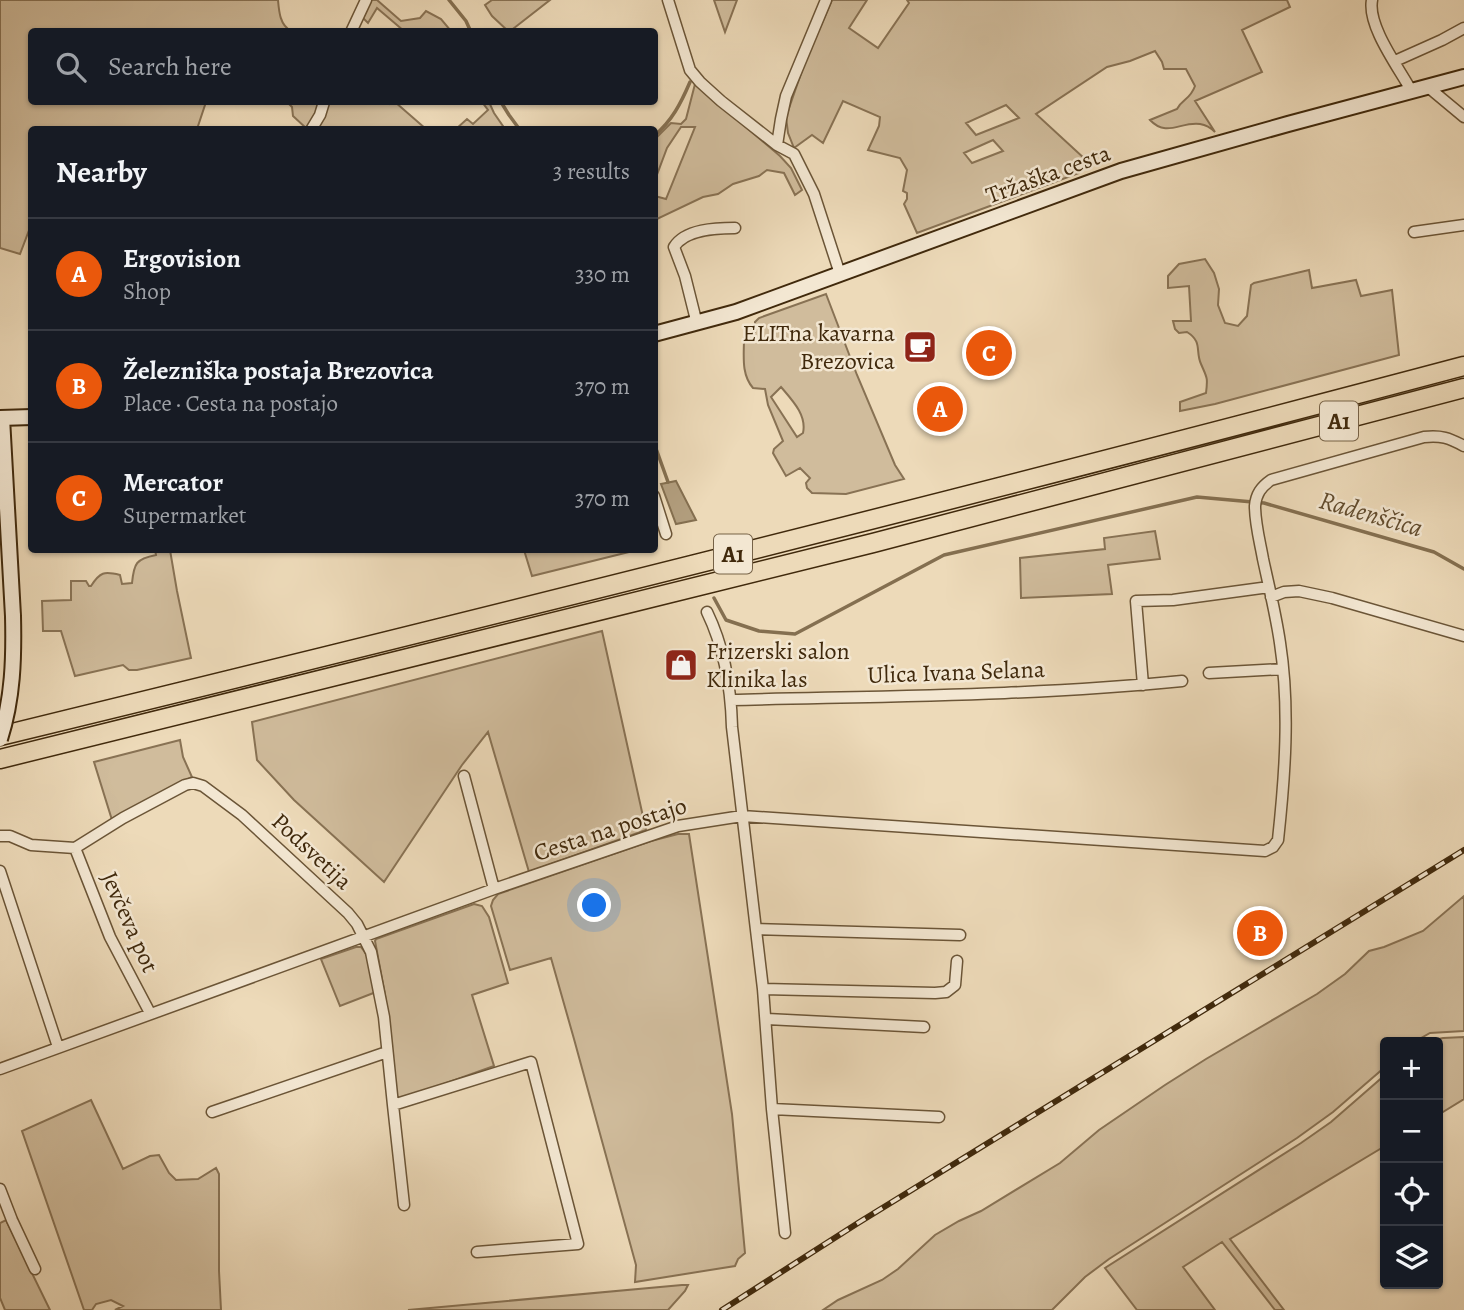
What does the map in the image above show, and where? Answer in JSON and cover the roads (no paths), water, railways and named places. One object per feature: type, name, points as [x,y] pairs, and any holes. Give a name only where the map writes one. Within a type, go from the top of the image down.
[{"type":"highway","name":"A1","points":[[0,738],[886,516],[1464,366]]},
{"type":"highway","name":"A1","points":[[0,759],[873,543],[1464,388]]},
{"type":"main road","name":"Tržaška cesta","points":[[658,333],[736,312],[1121,171],[1464,77]]},
{"type":"main road","points":[[0,738],[9,705],[12,678],[13,616],[3,489],[1,418],[28,417]]},
{"type":"street","points":[[353,28],[366,0]]},
{"type":"street","points":[[668,0],[691,70],[700,82],[778,145],[794,154],[814,194],[840,274]]},
{"type":"street","points":[[778,145],[780,119],[786,96],[826,0]]},
{"type":"street","points":[[1371,0],[1370,13],[1374,23],[1412,92]]},
{"type":"street","points":[[1395,61],[1464,28]]},
{"type":"street","points":[[1427,87],[1464,117]]},
{"type":"street","points":[[313,126],[323,105]]},
{"type":"street","points":[[1415,232],[1464,225]]},
{"type":"street","points":[[697,324],[685,276],[674,247],[678,241],[712,228],[735,228]]},
{"type":"street","points":[[1209,673],[1283,669],[1260,543],[1256,501],[1264,485],[1271,480],[1424,437],[1447,437],[1464,446]]},
{"type":"street","points":[[658,508],[666,534]]},
{"type":"street","points":[[1143,685],[1136,601],[1299,591],[1464,636]]},
{"type":"street","points":[[707,612],[715,630],[731,700],[742,816],[764,989],[772,1109],[785,1233]]},
{"type":"street","name":"Cesta na postajo","points":[[0,1069],[494,889],[678,826],[742,816],[1265,851],[1278,841],[1284,787],[1283,669]]},
{"type":"street","name":"Ulica Ivana Selana","points":[[731,700],[1001,694],[1182,681]]},
{"type":"street","points":[[464,776],[494,889]]},
{"type":"street","name":"Podsvetija","points":[[75,848],[123,818],[193,783],[203,786],[242,815],[348,913],[364,936],[378,982],[404,1205]]},
{"type":"street","points":[[0,836],[10,836],[32,845],[75,848]]},
{"type":"street","name":"Jevčeva pot","points":[[75,848],[110,937],[150,1013]]},
{"type":"street","points":[[0,871],[58,1046]]},
{"type":"street","points":[[756,929],[960,935]]},
{"type":"street","points":[[764,989],[946,992],[955,985],[957,961]]},
{"type":"street","points":[[766,1019],[924,1027]]},
{"type":"street","points":[[212,1112],[387,1052]]},
{"type":"street","points":[[393,1105],[531,1062],[578,1244],[477,1252]]},
{"type":"street","points":[[772,1109],[939,1117]]},
{"type":"street","points":[[0,1189],[35,1269]]},
{"type":"waterway","points":[[449,0],[469,28]]},
{"type":"waterway","points":[[658,132],[675,111],[690,82]]},
{"type":"waterway","points":[[503,105],[517,126]]},
{"type":"waterway","points":[[658,454],[668,482]]},
{"type":"waterway","name":"Radenščica","points":[[714,598],[726,620],[759,631],[795,634],[944,555],[1197,497],[1264,503],[1434,552],[1464,569]]},
{"type":"railway","points":[[722,1310],[858,1223],[1464,850]]},
{"type":"place","name":"ELITna kavarna Brezovica","points":[[920,347]]},
{"type":"place","name":"Mercator","points":[[989,353]]},
{"type":"place","name":"Ergovision","points":[[940,409]]},
{"type":"place","name":"Frizerski salon Klinika las","points":[[681,665]]},
{"type":"place","name":"Železniška postaja Brezovica","points":[[1260,933]]}]
